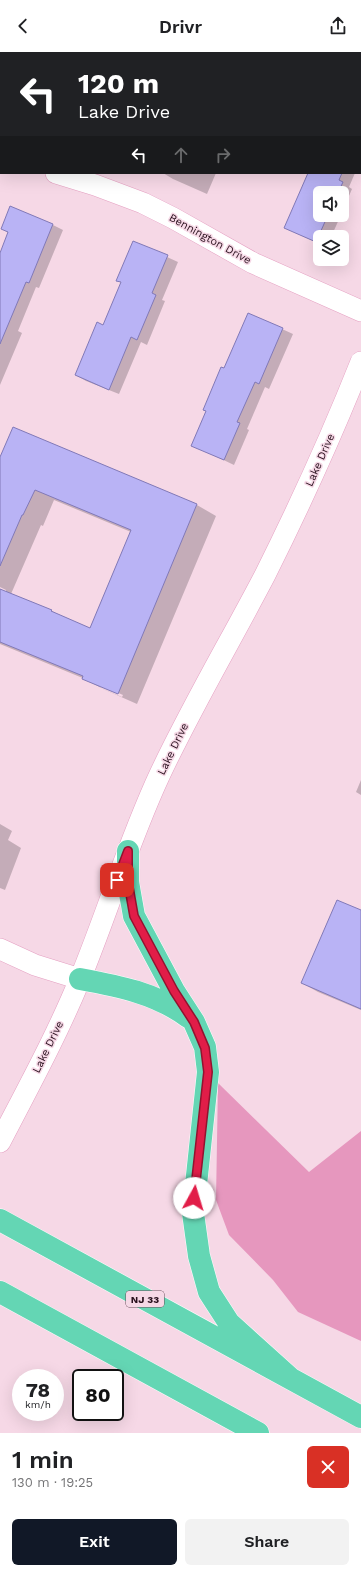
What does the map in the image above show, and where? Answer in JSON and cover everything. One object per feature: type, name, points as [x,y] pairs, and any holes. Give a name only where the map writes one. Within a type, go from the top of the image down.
[{"type":"highway","points":[[128,851],[128,882],[134,916],[174,991],[194,1022],[205,1048],[208,1072],[193,1213],[199,1256],[209,1292],[229,1323],[290,1378]]},
{"type":"highway","points":[[80,979],[118,986],[140,992],[173,1006],[194,1022]]},
{"type":"highway","name":"NJ 33","points":[[0,1220],[361,1416]]},
{"type":"highway","points":[[0,1292],[258,1433]]},
{"type":"street","name":"Bennington Drive","points":[[59,174],[143,203],[173,218],[253,264],[361,311]]},
{"type":"street","name":"Lake Drive","points":[[0,1142],[53,1037],[80,979],[128,851],[160,775],[196,701],[263,578],[302,501],[361,362]]},
{"type":"street","points":[[0,949],[35,965],[80,979]]},
{"type":"shaded area","points":[[218,1083],[309,1172],[361,1131],[361,1341],[298,1312],[273,1280],[229,1235],[216,1200]]},
{"type":"building","points":[[308,174],[342,174],[339,180],[343,182],[341,186],[313,186],[313,222],[325,222],[321,230],[313,230],[313,241],[284,228]]},
{"type":"building","points":[[10,206],[53,224],[29,283],[26,282],[0,344],[0,253],[8,232],[1,229]]},
{"type":"building","points":[[133,241],[168,255],[152,293],[156,295],[137,340],[131,337],[109,390],[75,375],[97,322],[103,325],[121,282],[116,281]]},
{"type":"building","points":[[248,313],[283,328],[259,384],[255,382],[237,422],[240,423],[224,460],[191,446],[206,411],[203,410],[221,367],[224,368]]},
{"type":"building","points":[[13,427],[197,504],[118,694],[82,679],[83,676],[0,642],[0,589],[52,610],[51,611],[90,628],[131,530],[35,490],[22,515],[0,566],[0,457]]},
{"type":"building","points":[[337,900],[361,910],[361,1009],[301,983]]},
{"type":"route","points":[[117,880],[128,851],[128,882],[134,916],[174,991],[194,1022],[205,1048],[208,1072],[194,1198]]}]
